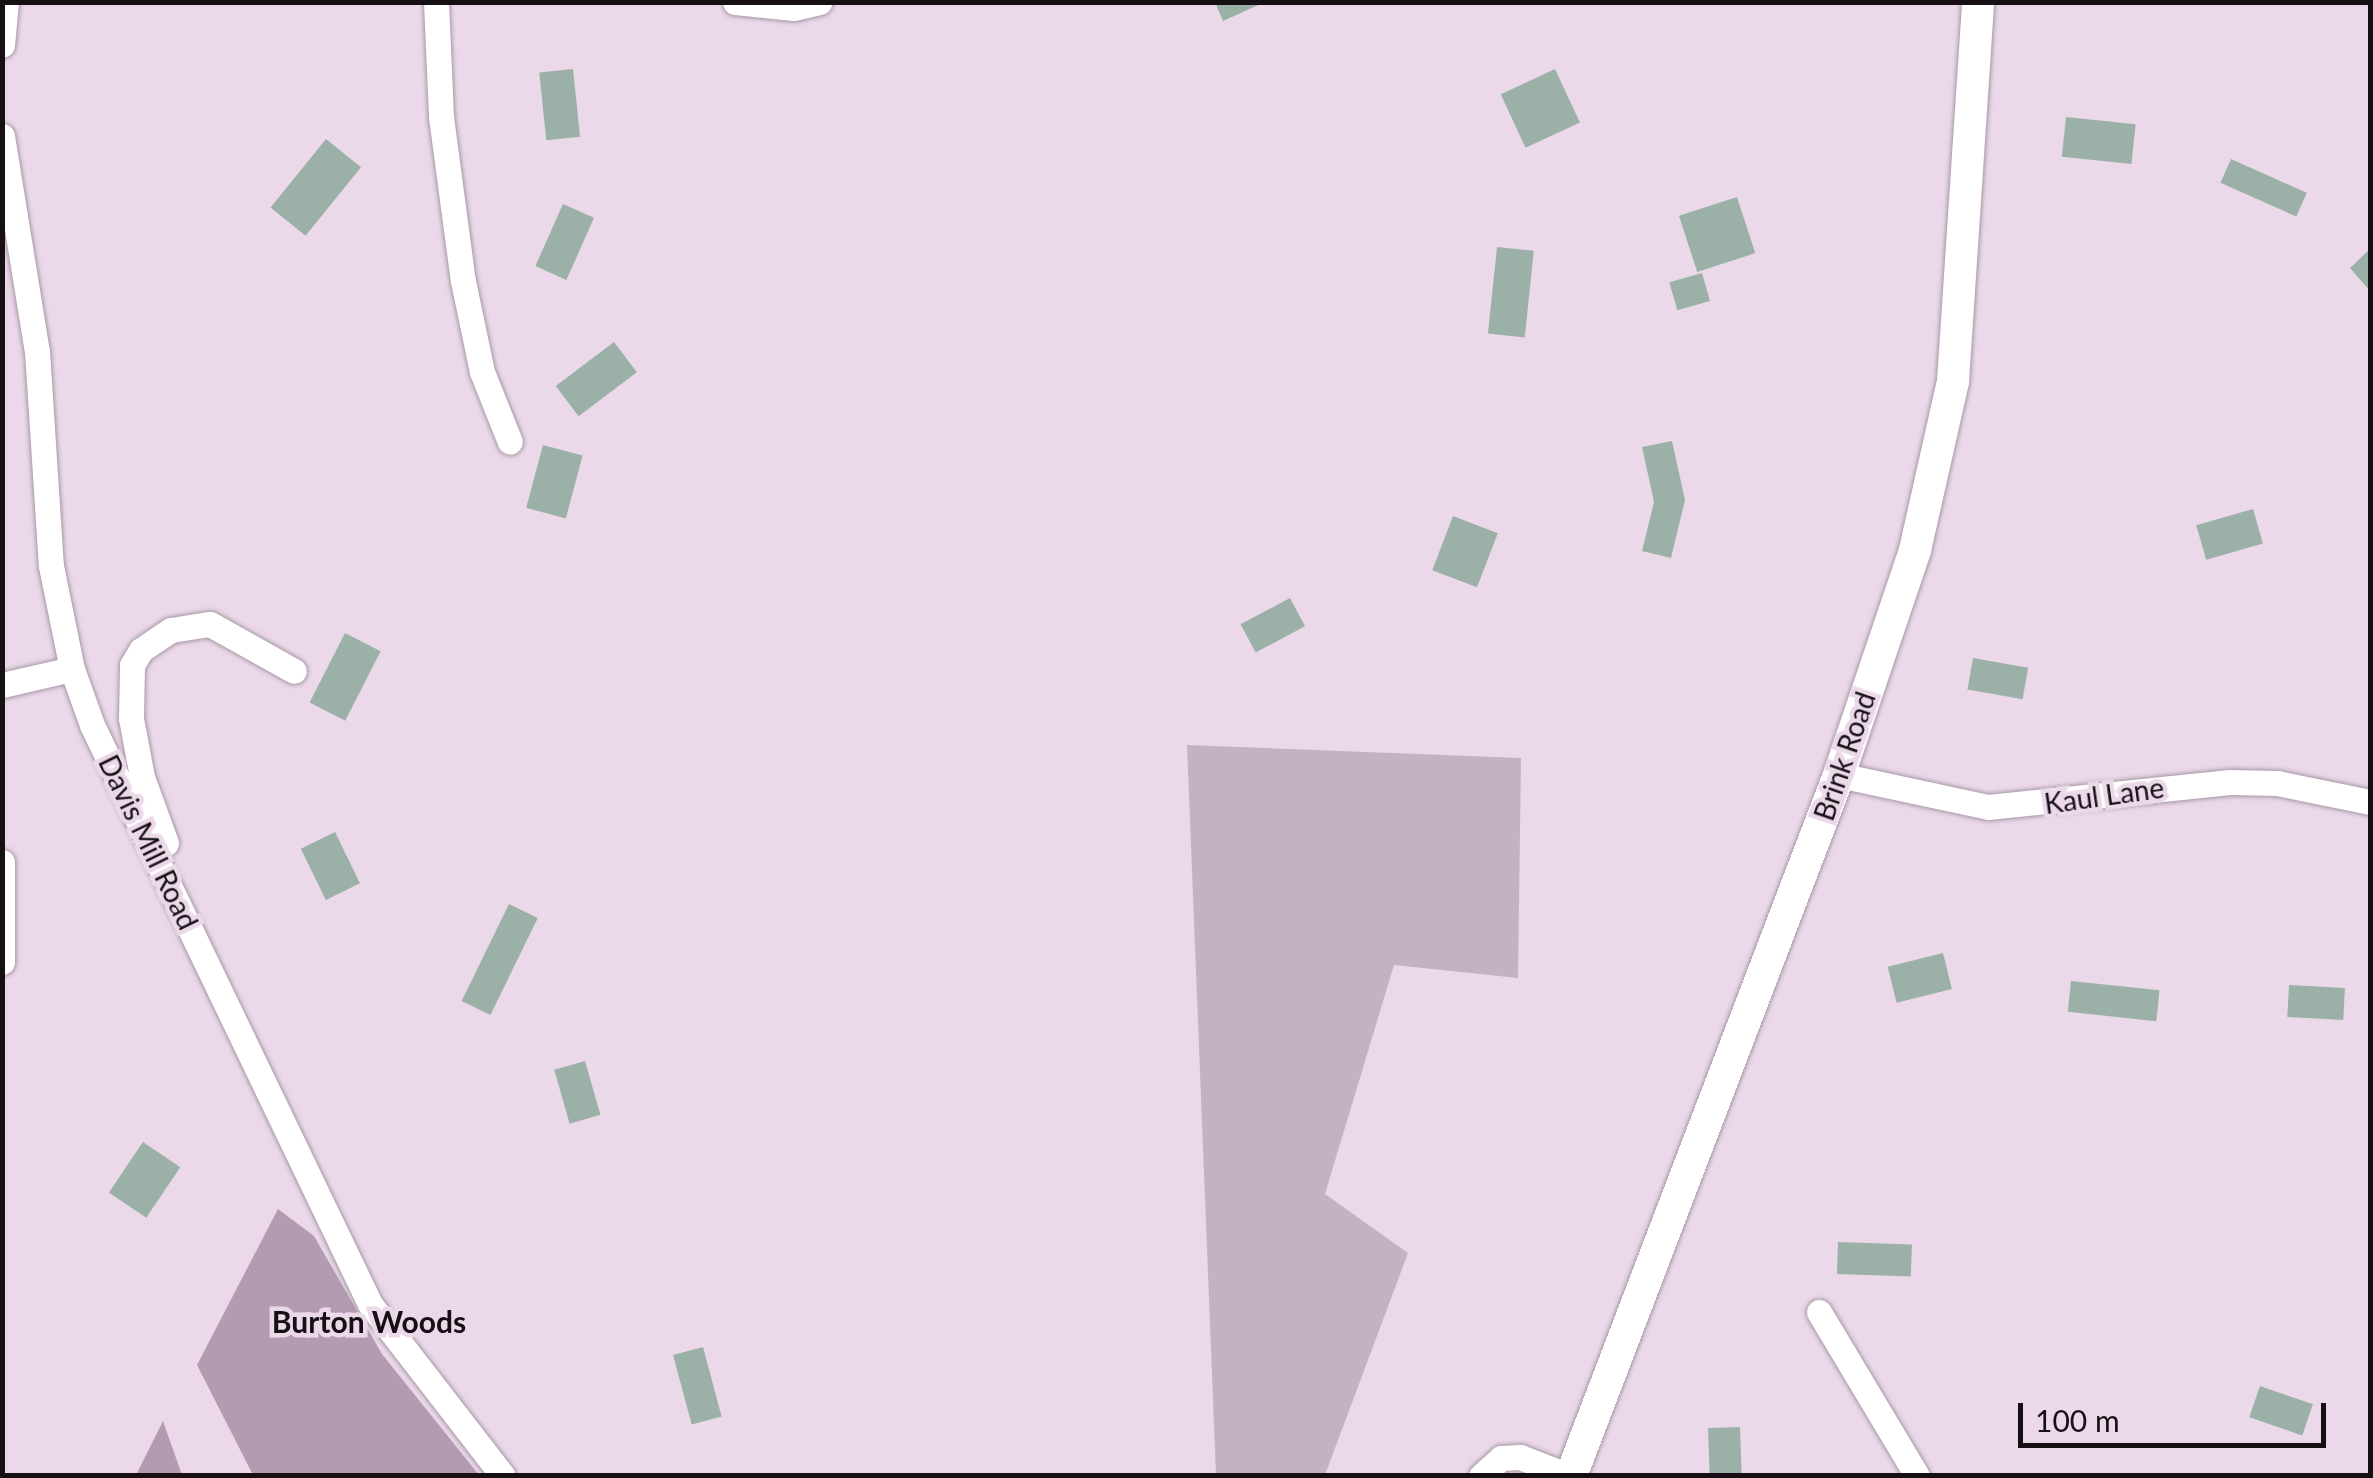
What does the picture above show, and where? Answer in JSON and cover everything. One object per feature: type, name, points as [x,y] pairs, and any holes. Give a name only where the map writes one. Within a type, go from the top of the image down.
[{"type":"main road","name":"Brink Road","points":[[1570,1476],[1839,775],[1914,550],[1953,381],[1978,2]]},
{"type":"street","points":[[2,45],[6,2]]},
{"type":"street","points":[[436,2],[441,117],[463,280],[482,372],[510,442]]},
{"type":"street","points":[[735,2],[794,8],[819,2]]},
{"type":"street","name":"Davis Mill Road","points":[[2,136],[37,350],[42,501],[72,669],[92,725],[370,1304],[503,1476]]},
{"type":"street","points":[[154,850],[166,844],[142,777],[131,718],[132,664],[141,650],[172,630],[210,624],[294,671]]},
{"type":"street","points":[[2,686],[72,669]]},
{"type":"street","name":"Kaul Lane","points":[[1839,775],[1988,807],[2230,782],[2277,784],[2370,802]]},
{"type":"street","points":[[2,862],[2,962]]},
{"type":"street","points":[[1820,1312],[1917,1476]]},
{"type":"street","points":[[1480,1476],[1502,1458],[1520,1457],[1570,1476]]},
{"type":"shaded area","points":[[1187,745],[1521,758],[1518,978],[1394,965],[1325,1194],[1408,1253],[1325,1475],[1216,1475]]},
{"type":"shaded area","points":[[278,1209],[314,1236],[382,1354],[479,1475],[253,1475],[197,1365]]},
{"type":"shaded area","points":[[163,1421],[182,1475],[136,1475]]},
{"type":"building","points":[[1215,2],[1265,2],[1223,21]]},
{"type":"building","points":[[573,69],[580,137],[546,140],[539,73]]},
{"type":"building","points":[[1555,69],[1580,122],[1526,148],[1501,94]]},
{"type":"building","points":[[2066,117],[2136,124],[2131,164],[2062,157]]},
{"type":"building","points":[[326,139],[361,167],[306,236],[271,207]]},
{"type":"building","points":[[2231,159],[2307,193],[2296,217],[2220,183]]},
{"type":"building","points":[[1737,197],[1755,253],[1697,272],[1679,216]]},
{"type":"building","points":[[563,204],[594,218],[566,280],[535,266]]},
{"type":"building","points":[[1497,247],[1534,251],[1525,337],[1488,334]]},
{"type":"building","points":[[2370,249],[2370,291],[2350,268]]},
{"type":"building","points":[[1702,273],[1710,301],[1677,310],[1669,282]]},
{"type":"building","points":[[614,342],[637,372],[579,416],[556,386]]},
{"type":"building","points":[[1672,441],[1685,500],[1671,558],[1642,551],[1654,502],[1642,447]]},
{"type":"building","points":[[543,445],[583,456],[566,518],[526,508]]},
{"type":"building","points":[[2253,509],[2263,544],[2206,560],[2196,525]]},
{"type":"building","points":[[1453,516],[1498,533],[1477,587],[1432,570]]},
{"type":"building","points":[[1290,598],[1305,626],[1256,653],[1241,624]]},
{"type":"building","points":[[345,633],[381,651],[345,721],[310,702]]},
{"type":"building","points":[[1973,658],[2028,668],[2023,699],[1967,690]]},
{"type":"building","points":[[335,832],[360,883],[326,900],[301,849]]},
{"type":"building","points":[[509,904],[538,918],[490,1015],[462,1001]]},
{"type":"building","points":[[1943,953],[1952,989],[1897,1003],[1888,967]]},
{"type":"building","points":[[2071,981],[2160,990],[2156,1021],[2068,1012]]},
{"type":"building","points":[[2289,985],[2345,988],[2343,1020],[2287,1017]]},
{"type":"building","points":[[585,1061],[600,1115],[570,1124],[554,1070]]},
{"type":"building","points":[[143,1142],[180,1167],[146,1218],[109,1193]]},
{"type":"building","points":[[1838,1242],[1912,1245],[1911,1277],[1837,1274]]},
{"type":"building","points":[[703,1347],[722,1417],[692,1425],[673,1355]]},
{"type":"building","points":[[2260,1386],[2313,1404],[2302,1435],[2249,1417]]},
{"type":"building","points":[[1740,1427],[1742,1476],[1710,1476],[1708,1428]]},
{"type":"district","name":"Burton Woods","points":[[369,1321]]}]
